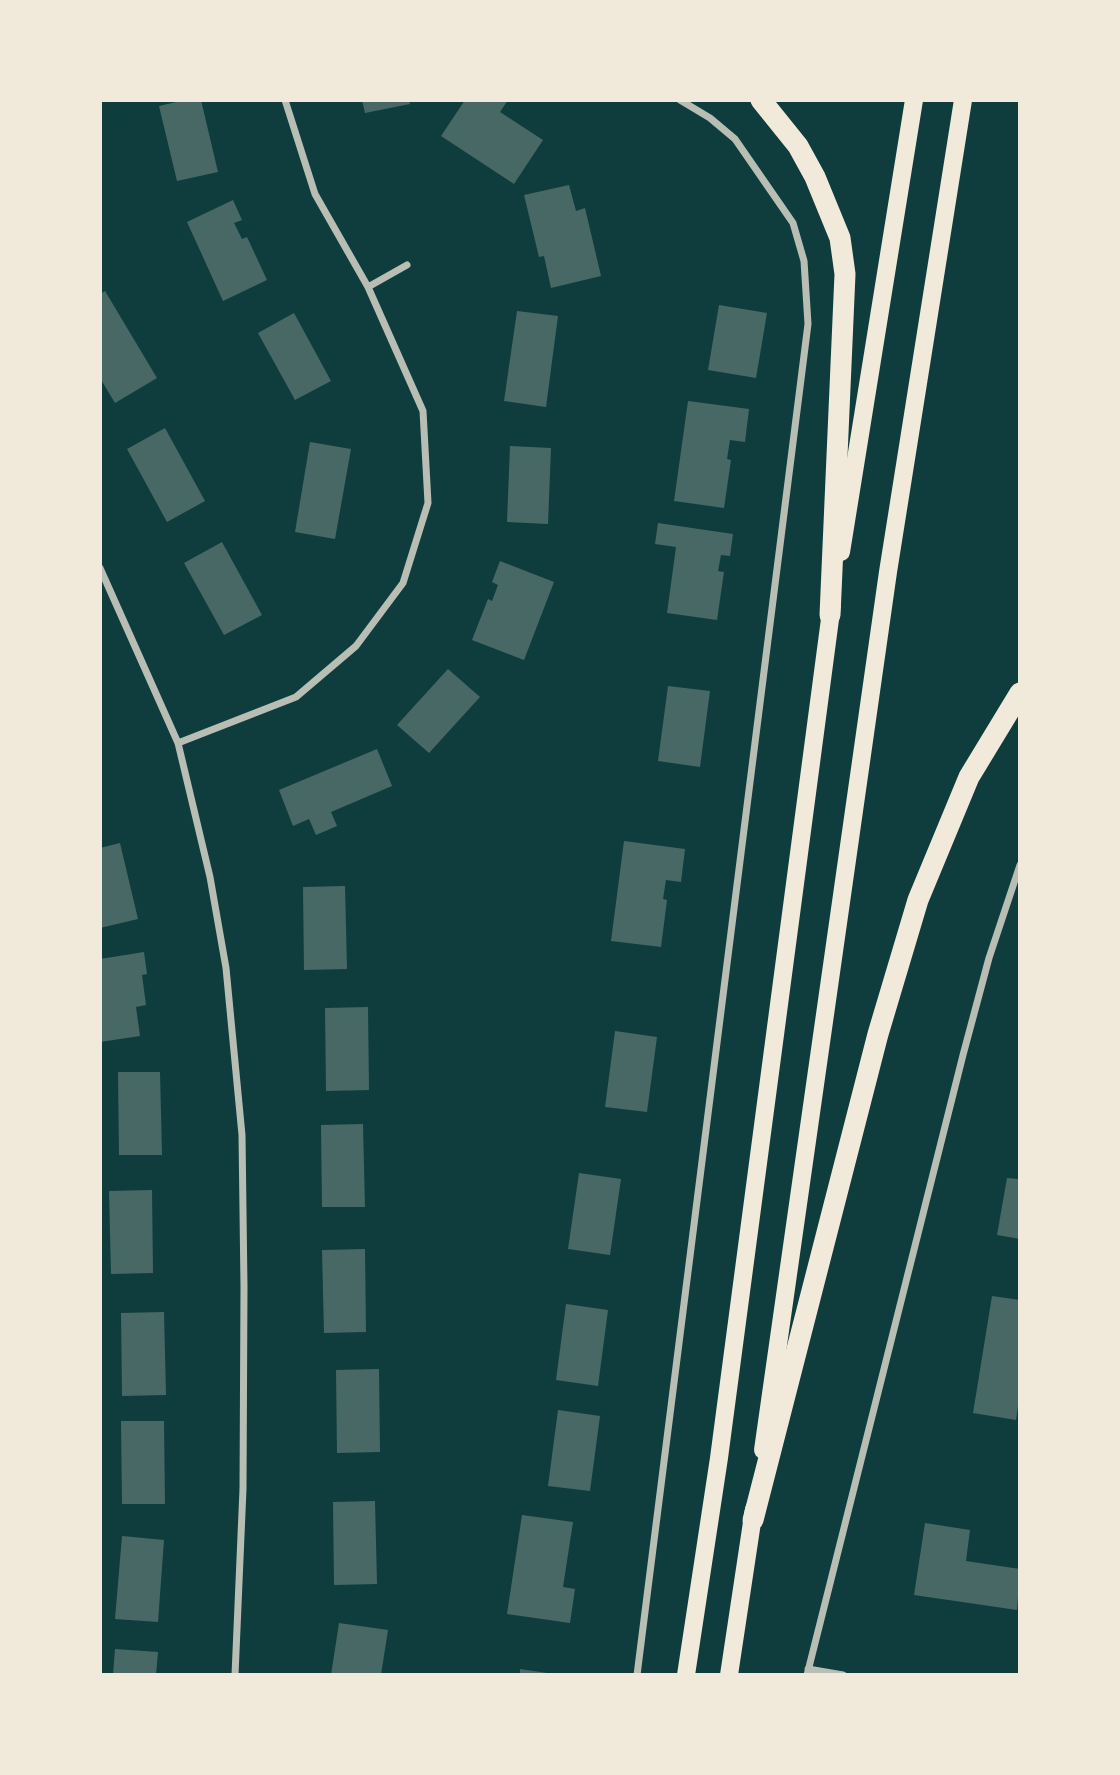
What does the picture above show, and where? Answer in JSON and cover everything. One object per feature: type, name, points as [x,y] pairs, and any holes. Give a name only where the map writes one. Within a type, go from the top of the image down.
[{"type":"highway","points":[[761,100],[798,146],[815,177],[831,210],[843,262],[844,316],[830,615]]},
{"type":"highway","points":[[753,1520],[878,1034],[918,900],[969,778],[1020,692]]},
{"type":"main road","points":[[686,1675],[719,1458],[830,615],[914,100]]},
{"type":"main road","points":[[729,1675],[888,572],[963,100]]},
{"type":"street","points":[[178,743],[296,697],[356,646],[403,583],[428,503],[423,411],[368,287],[315,194],[285,100]]},
{"type":"street","points":[[638,1675],[808,324],[804,261],[793,223],[736,139],[710,118],[680,100]]},
{"type":"street","points":[[368,287],[407,265]]},
{"type":"street","points":[[100,568],[178,743],[210,877],[226,968],[242,1135],[243,1489],[235,1675]]},
{"type":"street","points":[[843,1675],[807,1672],[963,1055],[989,958],[1020,865]]},
{"type":"building","points":[[185,100],[201,100],[218,172],[177,181],[159,106]]},
{"type":"building","points":[[362,100],[409,100],[410,104],[365,113]]},
{"type":"building","points":[[465,100],[508,100],[500,112],[543,140],[514,184],[441,136]]},
{"type":"building","points":[[569,185],[576,211],[585,208],[601,276],[551,288],[544,256],[539,257],[524,195]]},
{"type":"building","points":[[233,200],[242,220],[234,223],[242,239],[247,237],[267,280],[223,301],[187,222]]},
{"type":"building","points":[[105,291],[157,378],[115,403],[100,378],[100,294]]},
{"type":"building","points":[[719,305],[767,313],[756,378],[708,370]]},
{"type":"building","points":[[517,311],[558,316],[546,407],[504,401]]},
{"type":"building","points":[[294,313],[331,381],[295,400],[258,333]]},
{"type":"building","points":[[688,401],[749,409],[745,442],[730,440],[727,459],[731,460],[724,508],[674,501]]},
{"type":"building","points":[[165,428],[205,501],[167,522],[127,449]]},
{"type":"building","points":[[310,442],[351,449],[335,539],[295,532]]},
{"type":"building","points":[[510,446],[551,448],[548,524],[507,522]]},
{"type":"building","points":[[658,523],[733,534],[730,556],[721,555],[718,571],[724,572],[717,620],[667,613],[676,547],[655,544]]},
{"type":"building","points":[[222,542],[262,615],[224,635],[184,563]]},
{"type":"building","points":[[500,561],[554,582],[524,660],[472,640],[488,599],[492,601],[498,585],[492,582]]},
{"type":"building","points":[[448,669],[480,697],[429,753],[397,725]]},
{"type":"building","points":[[668,686],[710,691],[700,767],[658,761]]},
{"type":"building","points":[[377,749],[392,786],[331,812],[337,826],[316,835],[309,819],[293,826],[279,790]]},
{"type":"building","points":[[624,841],[685,849],[681,882],[666,880],[663,899],[667,900],[661,947],[611,941]]},
{"type":"building","points":[[120,843],[138,919],[100,928],[100,848]]},
{"type":"building","points":[[345,886],[347,969],[304,970],[303,887]]},
{"type":"building","points":[[144,952],[147,974],[142,975],[146,1005],[136,1007],[140,1036],[100,1042],[100,959]]},
{"type":"building","points":[[368,1007],[369,1090],[326,1091],[325,1008]]},
{"type":"building","points":[[615,1031],[657,1037],[647,1112],[605,1107]]},
{"type":"building","points":[[118,1072],[160,1072],[162,1155],[119,1155]]},
{"type":"building","points":[[363,1124],[365,1207],[322,1207],[321,1125]]},
{"type":"building","points":[[1019,1172],[1020,1239],[997,1235],[1007,1178],[1018,1179]]},
{"type":"building","points":[[579,1173],[621,1179],[610,1255],[568,1249]]},
{"type":"building","points":[[152,1190],[153,1273],[111,1274],[109,1191]]},
{"type":"building","points":[[365,1249],[366,1332],[324,1333],[322,1250]]},
{"type":"building","points":[[992,1296],[1020,1300],[1020,1392],[1016,1420],[973,1413]]},
{"type":"building","points":[[566,1304],[608,1310],[598,1386],[556,1380]]},
{"type":"building","points":[[164,1312],[166,1395],[122,1396],[121,1313]]},
{"type":"building","points":[[379,1369],[380,1452],[337,1453],[336,1370]]},
{"type":"building","points":[[558,1410],[600,1416],[590,1491],[548,1486]]},
{"type":"building","points":[[121,1421],[164,1421],[165,1504],[122,1504]]},
{"type":"building","points":[[375,1501],[377,1584],[334,1585],[333,1502]]},
{"type":"building","points":[[522,1515],[573,1522],[563,1587],[575,1589],[570,1623],[507,1614]]},
{"type":"building","points":[[925,1523],[970,1530],[966,1561],[1020,1569],[1017,1610],[914,1595]]},
{"type":"building","points":[[122,1536],[164,1540],[158,1622],[115,1619]]},
{"type":"building","points":[[339,1623],[388,1630],[381,1675],[331,1675]]},
{"type":"building","points":[[115,1649],[158,1652],[156,1675],[113,1675]]},
{"type":"building","points":[[520,1669],[554,1674],[554,1675],[520,1675]]}]
